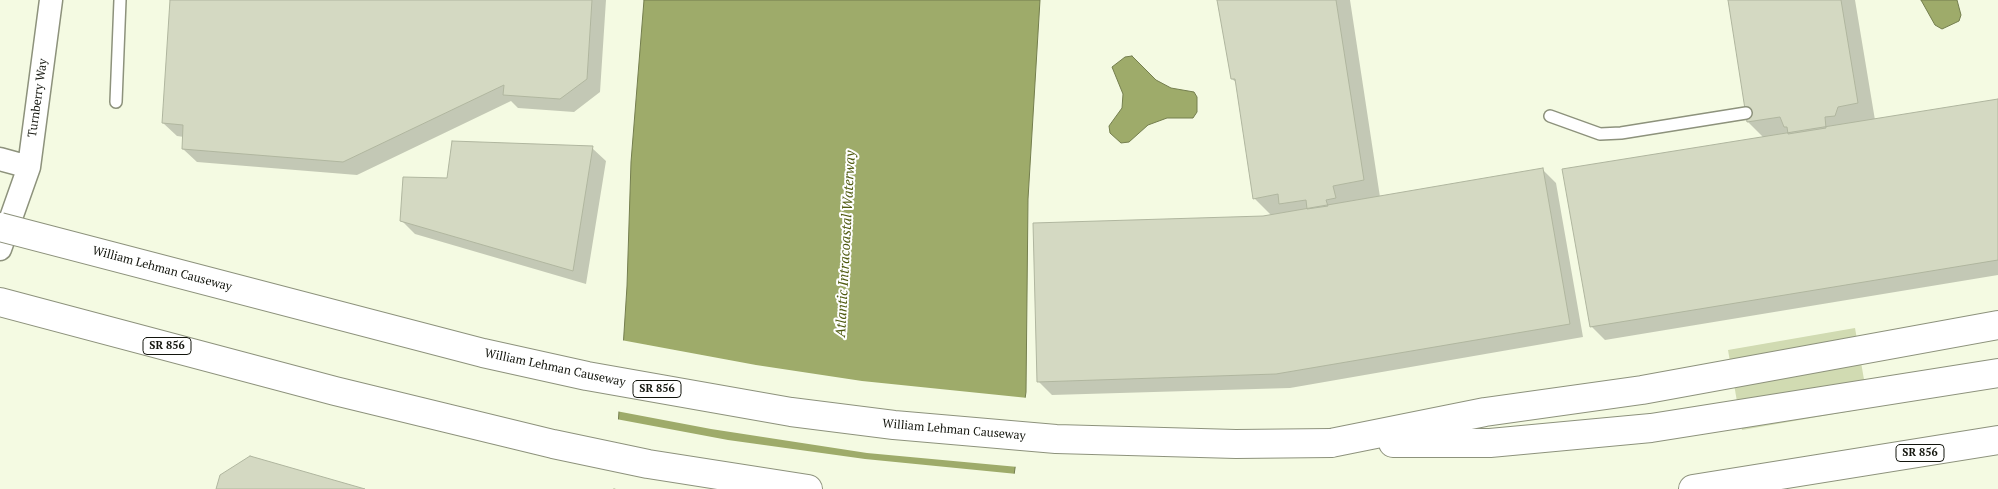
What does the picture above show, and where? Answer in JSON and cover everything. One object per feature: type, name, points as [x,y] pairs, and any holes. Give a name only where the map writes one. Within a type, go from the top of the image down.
[{"type":"highway","name":"William Lehman Causeway","points":[[0,227],[492,355],[587,376],[791,412],[911,427],[1056,439],[1217,444],[1331,443]]},
{"type":"highway","name":"SR 856","points":[[0,302],[335,391],[534,440],[648,464],[808,489]]},
{"type":"highway","points":[[1331,443],[1485,412],[1642,390],[1998,326]]},
{"type":"highway","points":[[1331,443],[1490,443],[1599,433],[1752,413],[1998,373]]},
{"type":"highway","name":"SR 856","points":[[1693,489],[1998,440]]},
{"type":"street","name":"Turnberry Way","points":[[0,249],[28,167],[51,0]]},
{"type":"street","points":[[0,159],[28,167]]},
{"type":"lane","points":[[116,102],[120,0]]},
{"type":"lane","points":[[1550,116],[1600,134],[1621,133],[1746,113]]},
{"type":"shaded area","points":[[1855,328],[1869,408],[1742,430],[1728,350]]},
{"type":"water","name":"Atlantic Intracoastal Waterway","points":[[644,0],[1040,0],[1028,199],[1026,392],[1012,489],[614,489],[627,286],[631,162]]},
{"type":"water","points":[[1921,0],[1957,0],[1961,15],[1959,21],[1942,29],[1935,25]]},
{"type":"water","points":[[1132,56],[1156,80],[1171,88],[1194,92],[1197,97],[1197,112],[1193,118],[1167,118],[1148,125],[1129,142],[1121,143],[1110,133],[1109,126],[1122,108],[1123,94],[1112,67],[1125,57]]},
{"type":"pier","points":[[621,340],[756,365],[862,381],[1028,398],[1018,467],[867,453],[711,429],[616,411]]},
{"type":"pier","points":[[616,419],[728,440],[865,459],[1017,474],[1015,489],[616,489],[611,488]]},
{"type":"building","points":[[170,0],[592,0],[587,79],[560,99],[503,95],[504,85],[343,162],[182,149],[183,125],[162,123]]},
{"type":"building","points":[[1217,0],[1336,0],[1364,180],[1333,186],[1336,198],[1326,200],[1328,206],[1307,209],[1306,200],[1279,204],[1278,194],[1253,199],[1235,79],[1231,79]]},
{"type":"building","points":[[1728,0],[1841,0],[1858,103],[1838,107],[1835,116],[1825,117],[1826,128],[1788,134],[1787,127],[1784,127],[1780,117],[1747,122]]},
{"type":"building","points":[[1998,99],[1998,260],[1590,327],[1562,169]]},
{"type":"building","points":[[452,141],[593,146],[573,271],[400,221],[403,177],[447,178]]},
{"type":"building","points":[[1543,168],[1570,324],[1276,374],[1037,382],[1033,223],[1263,216]]},
{"type":"building","points":[[250,456],[365,489],[216,489],[220,475]]}]
